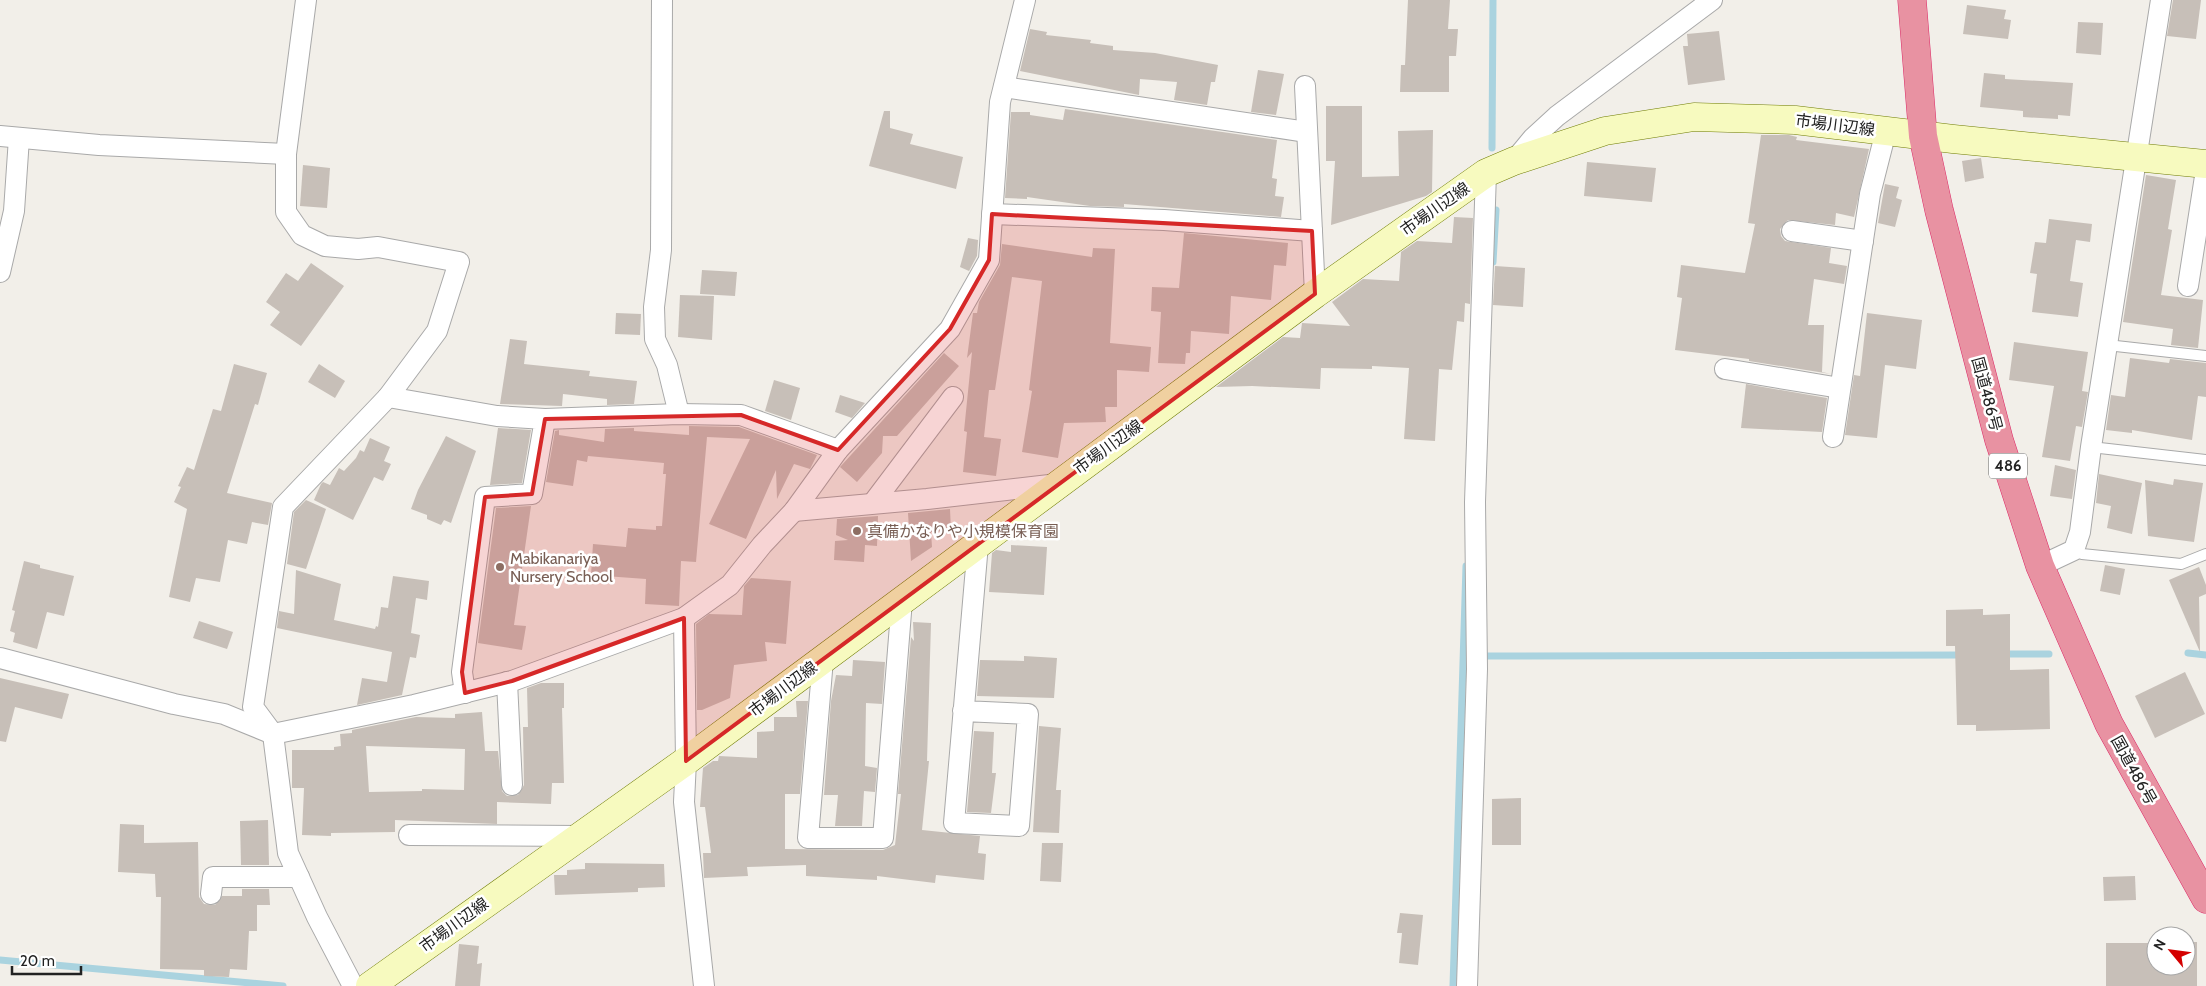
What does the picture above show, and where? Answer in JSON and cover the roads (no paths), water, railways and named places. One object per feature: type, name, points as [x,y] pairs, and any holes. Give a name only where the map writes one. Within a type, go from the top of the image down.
[{"type":"highway","name":"国道486号","points":[[1912,0],[1924,136],[1939,210],[1999,440],[2040,566],[2109,724],[2206,899]]},
{"type":"main road","name":"市場川辺線","points":[[370,986],[686,761],[1315,294],[1486,173],[1514,161],[1605,131],[1694,117],[1795,120],[1924,136],[2206,164]]},
{"type":"street","points":[[306,0],[286,154],[286,212],[302,235],[325,246],[358,249],[378,247],[459,262],[437,330],[388,397],[283,507],[253,707],[273,734],[288,853],[353,986]]},
{"type":"street","points":[[662,0],[661,250],[654,307],[656,339],[667,365],[679,414]]},
{"type":"street","points":[[0,658],[174,704],[224,714],[273,734],[507,682],[684,618],[730,585],[762,545],[794,511],[838,450],[950,329],[989,260],[1000,102],[1025,0]]},
{"type":"street","points":[[1514,161],[1532,138],[1557,116],[1690,7],[1712,0]]},
{"type":"street","points":[[2040,566],[2074,550],[2080,532],[2091,447],[2161,0]]},
{"type":"street","points":[[1305,86],[1315,294]]},
{"type":"street","points":[[1004,87],[1308,132]]},
{"type":"street","points":[[1833,436],[1870,194],[1886,131]]},
{"type":"street","points":[[0,272],[14,211],[10,137],[99,145],[286,154]]},
{"type":"street","points":[[2188,286],[2206,170]]},
{"type":"street","points":[[1467,986],[1477,669],[1475,502],[1486,173]]},
{"type":"street","points":[[992,214],[1164,220],[1312,231]]},
{"type":"street","points":[[1792,231],[1863,241]]},
{"type":"street","points":[[1725,369],[1840,388]]},
{"type":"street","points":[[388,397],[496,416],[545,419],[679,414],[741,416],[838,450]]},
{"type":"street","points":[[873,503],[953,397]]},
{"type":"street","points":[[464,693],[462,672],[485,497],[532,494],[545,419]]},
{"type":"street","points":[[794,511],[927,499],[1058,484]]},
{"type":"street","points":[[963,711],[1028,714],[1019,826],[954,823],[963,711],[978,544]]},
{"type":"street","points":[[823,659],[808,838],[883,838],[902,600]]},
{"type":"street","points":[[684,618],[686,761],[684,802],[704,986]]},
{"type":"street","points":[[507,682],[512,786]]},
{"type":"street","points":[[409,835],[579,836]]},
{"type":"street","points":[[211,894],[213,877],[299,877]]},
{"type":"lane","points":[[2107,345],[2206,356]]},
{"type":"lane","points":[[2091,447],[2206,460]]},
{"type":"lane","points":[[2074,550],[2082,554],[2181,564],[2206,554]]},
{"type":"waterway","points":[[1492,148],[1493,0]]},
{"type":"waterway","points":[[1493,262],[1496,210]]},
{"type":"waterway","points":[[1453,986],[1466,566]]},
{"type":"waterway","points":[[2188,653],[2206,655]]},
{"type":"waterway","points":[[2001,654],[2049,654]]},
{"type":"waterway","points":[[1486,656],[1963,655]]},
{"type":"waterway","points":[[0,960],[283,986]]},
{"type":"place","name":"真備かなりや小規模保育園","points":[[857,531]]},
{"type":"place","name":"Mabikanariya Nursery School","points":[[500,567]]}]
